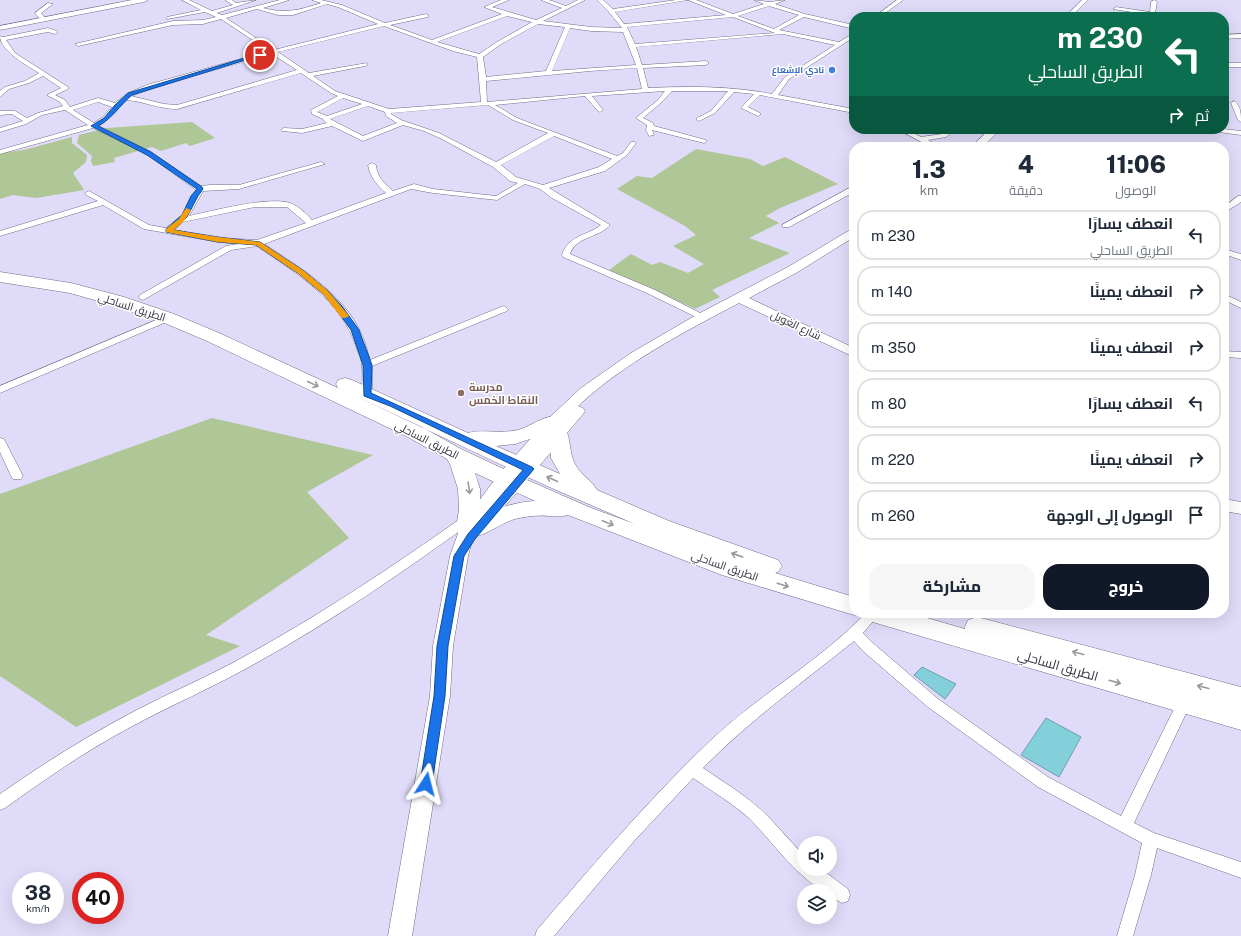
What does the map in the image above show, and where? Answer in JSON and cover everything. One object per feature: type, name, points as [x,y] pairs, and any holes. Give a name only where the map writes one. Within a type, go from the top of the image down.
[{"type":"highway","name":"الطريق الساحلي","points":[[0,268],[72,277],[179,309],[367,394],[454,444],[517,474],[583,513],[730,569],[849,605]]},
{"type":"highway","name":"الطريق الساحلي","points":[[0,277],[71,288],[118,301],[168,318],[214,337],[413,431],[454,444]]},
{"type":"highway","points":[[583,513],[548,507],[522,509],[471,525],[471,499],[468,480],[454,444],[483,440],[499,440],[556,427],[559,450],[566,467],[584,488],[602,500]]},
{"type":"highway","name":"الطريق الساحلي","points":[[517,474],[602,500],[734,554],[849,592]]},
{"type":"highway","name":"الطريق الساحلي","points":[[892,618],[1241,718]]},
{"type":"highway","name":"الطريق الساحلي","points":[[944,618],[1241,698]]},
{"type":"street","points":[[0,28],[144,0]]},
{"type":"street","points":[[185,0],[223,18],[333,92],[388,111],[428,109],[587,94],[671,88],[733,89],[774,95],[849,111]]},
{"type":"street","points":[[228,0],[237,4]]},
{"type":"street","points":[[142,23],[236,6],[237,4],[254,0],[269,5]]},
{"type":"street","points":[[78,44],[173,23],[203,22],[223,18],[286,0]]},
{"type":"street","points":[[316,0],[330,3],[431,42],[480,56],[537,22],[582,0]]},
{"type":"street","points":[[259,8],[285,15],[343,0]]},
{"type":"street","points":[[506,0],[487,7],[537,22],[568,27],[625,28],[732,16],[782,0]]},
{"type":"street","points":[[544,0],[565,7]]},
{"type":"street","points":[[600,0],[613,11],[625,28],[640,66],[645,90]]},
{"type":"street","points":[[613,11],[686,0]]},
{"type":"street","points":[[691,0],[784,34],[840,44]]},
{"type":"street","points":[[757,0],[803,15],[849,26]]},
{"type":"street","points":[[884,12],[900,0]]},
{"type":"street","points":[[1073,12],[1085,0]]},
{"type":"street","points":[[1152,12],[1154,2]]},
{"type":"street","points":[[43,19],[38,13],[50,4]]},
{"type":"street","points":[[1116,9],[1138,12]]},
{"type":"street","points":[[431,42],[507,14]]},
{"type":"street","points":[[774,31],[803,15]]},
{"type":"street","points":[[0,152],[94,126],[106,119],[116,106],[130,94],[154,86],[273,52],[426,16]]},
{"type":"street","points":[[548,73],[568,27]]},
{"type":"street","points":[[55,32],[48,30],[2,38],[13,54],[66,88],[50,94],[63,101],[68,108],[94,126],[149,154],[200,189]]},
{"type":"street","points":[[633,46],[784,34]]},
{"type":"street","points":[[1229,37],[1241,36]]},
{"type":"street","points":[[774,95],[787,78],[849,38]]},
{"type":"street","points":[[480,56],[480,65],[487,104]]},
{"type":"street","points":[[483,79],[706,62]]},
{"type":"street","points":[[124,98],[139,99],[164,107],[177,107],[269,79],[365,64]]},
{"type":"street","points":[[1229,65],[1241,64]]},
{"type":"street","points":[[0,95],[7,88],[27,82],[44,73]]},
{"type":"street","points":[[652,135],[649,130],[650,123],[639,118],[660,101],[671,88]]},
{"type":"street","points":[[699,119],[713,112],[733,89]]},
{"type":"street","points":[[758,114],[744,108],[759,93]]},
{"type":"street","points":[[587,94],[600,110]]},
{"type":"street","points":[[342,96],[314,110],[314,113],[362,139],[402,123]]},
{"type":"street","points":[[0,130],[27,121],[40,114],[98,100],[116,106]]},
{"type":"street","points":[[1234,103],[1241,120]]},
{"type":"street","points":[[284,130],[300,132],[330,121],[366,104]]},
{"type":"street","points":[[487,104],[515,119],[554,133],[616,159]]},
{"type":"street","points":[[388,111],[388,116],[402,123],[437,134],[453,142],[481,160],[496,165],[510,177],[543,187],[555,196],[606,225],[578,239],[568,249],[566,255],[652,292],[703,317]]},
{"type":"street","points":[[0,113],[13,112],[27,121]]},
{"type":"street","points":[[650,127],[704,141]]},
{"type":"street","points":[[1229,131],[1241,132]]},
{"type":"street","points":[[496,165],[554,133]]},
{"type":"street","points":[[911,134],[929,142]]},
{"type":"street","points":[[924,140],[944,136],[947,134]]},
{"type":"street","points":[[982,142],[990,134]]},
{"type":"street","points":[[994,142],[1002,134]]},
{"type":"street","points":[[543,187],[598,171],[629,150],[633,143]]},
{"type":"street","points":[[168,231],[181,220],[200,189],[210,186],[239,187],[321,164]]},
{"type":"street","points":[[372,165],[372,170],[377,180],[391,193]]},
{"type":"street","points":[[143,297],[229,248],[258,243],[391,193],[414,186],[433,191],[497,198],[524,182]]},
{"type":"street","points":[[786,225],[849,192]]},
{"type":"street","points":[[89,193],[147,227],[211,239],[258,243],[301,273],[326,293],[355,330],[368,365],[367,394]]},
{"type":"street","points":[[1229,207],[1241,198]]},
{"type":"street","points":[[0,234],[104,202]]},
{"type":"street","points":[[181,220],[255,205],[284,204],[289,205],[305,217],[310,223]]},
{"type":"street","points":[[556,427],[625,372],[741,303],[849,235]]},
{"type":"street","points":[[0,803],[96,740],[137,716],[252,659],[312,624],[393,572],[471,525],[517,474],[586,391],[618,367],[703,317],[764,293],[849,245]]},
{"type":"street","points":[[1229,254],[1241,257]]},
{"type":"street","points":[[764,293],[761,300],[764,310]]},
{"type":"street","points":[[1229,299],[1241,305]]},
{"type":"street","name":"شارع الغويل","points":[[741,303],[764,310],[849,351]]},
{"type":"street","points":[[368,365],[504,309]]},
{"type":"street","points":[[0,390],[168,318]]},
{"type":"street","points":[[1229,354],[1241,355]]},
{"type":"street","points":[[0,441],[17,476]]},
{"type":"street","points":[[1229,506],[1241,508]]},
{"type":"street","points":[[400,936],[440,696],[443,646],[459,556],[471,525]]},
{"type":"street","points":[[543,936],[628,836],[717,744],[767,702],[855,633],[870,618]]},
{"type":"street","points":[[855,633],[869,648],[933,703],[1043,782],[1151,839],[1241,870]]},
{"type":"street","points":[[1124,826],[1184,702]]},
{"type":"street","points":[[693,770],[733,796],[755,814],[783,846],[797,859]]},
{"type":"street","points":[[1125,936],[1139,890],[1151,839]]},
{"type":"street","points":[[817,876],[842,895]]},
{"type":"shaded area","points":[[192,122],[215,138],[190,146],[186,143],[161,151],[152,147],[114,158],[115,162],[93,166],[91,161],[92,156],[77,143],[79,135],[107,128]]},
{"type":"shaded area","points":[[72,137],[72,143],[87,155],[86,162],[73,173],[84,190],[36,198],[13,195],[0,199],[0,153],[24,150]]},
{"type":"shaded area","points":[[696,149],[750,159],[763,166],[785,157],[838,184],[780,208],[766,216],[779,223],[749,238],[790,253],[712,290],[720,297],[695,309],[609,270],[631,254],[652,265],[660,262],[688,273],[704,264],[673,246],[696,235],[685,226],[617,189],[637,176],[652,178]]},
{"type":"shaded area","points":[[212,418],[373,455],[307,492],[349,538],[206,635],[240,646],[76,727],[0,676],[0,494]]},
{"type":"shaded area","points":[[922,667],[956,684],[945,699],[914,675]]},
{"type":"shaded area","points":[[1046,718],[1081,737],[1059,777],[1021,755]]},
{"type":"slow traffic","points":[[188,210],[185,216],[168,231],[218,240],[258,243],[301,273],[326,293],[345,316]]},
{"type":"place","name":"نادي الإشعاع","points":[[832,70]]},
{"type":"place","name":"مدرسة النقاط الخمس","points":[[461,393]]},
{"type":"route","points":[[260,55],[130,94],[116,106],[102,123],[94,126],[149,154],[200,189],[185,216],[168,231],[218,240],[258,243],[301,273],[326,293],[355,330],[368,365],[367,394],[393,404],[529,469],[471,536],[459,556],[443,646],[440,696],[426,784]]}]
